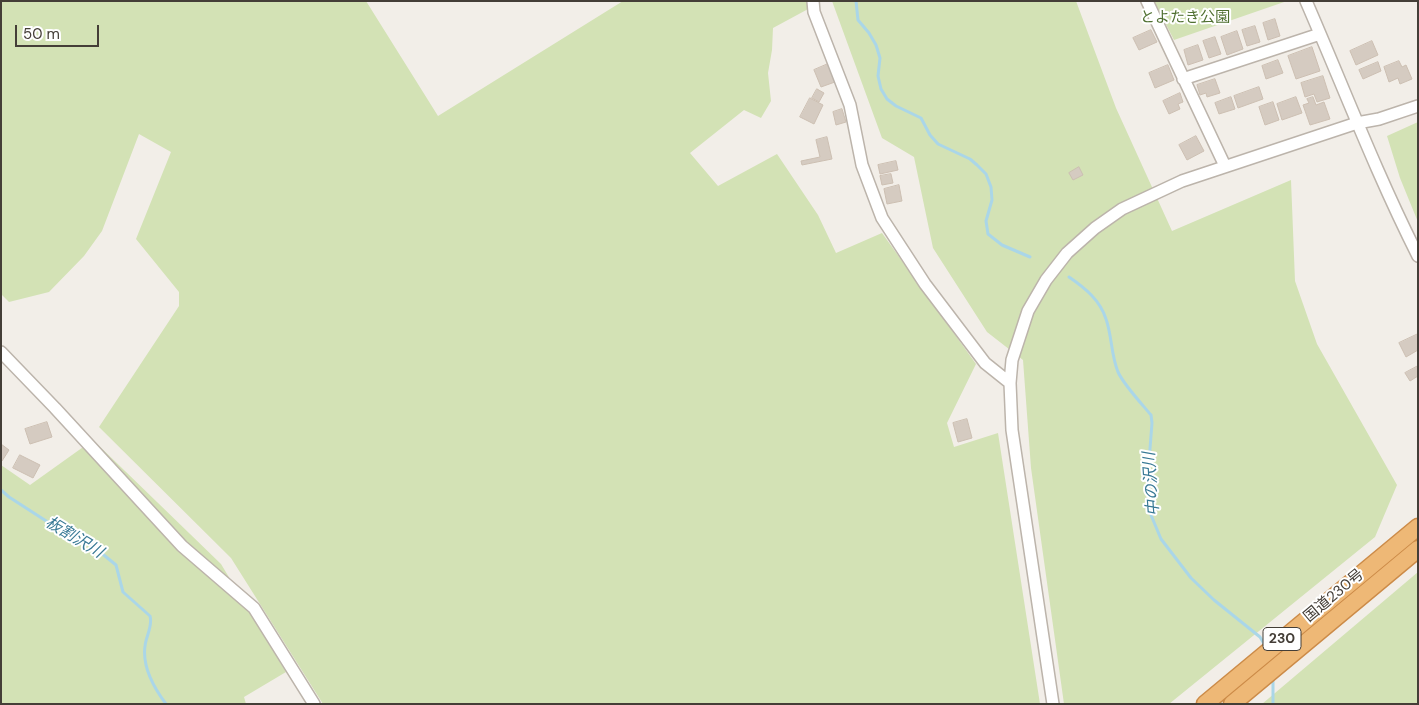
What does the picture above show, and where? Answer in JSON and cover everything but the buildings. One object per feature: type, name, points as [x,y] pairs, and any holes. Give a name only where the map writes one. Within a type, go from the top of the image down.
[{"type":"highway","name":"国道230号","points":[[1205,704],[1418,526]]},
{"type":"highway","name":"国道230号","points":[[1232,704],[1418,549]]},
{"type":"street","points":[[813,1],[814,12],[850,105],[862,165],[882,218],[925,284],[985,362],[1010,383]]},
{"type":"street","points":[[1147,1],[1224,166]]},
{"type":"street","points":[[1306,1],[1357,123],[1418,256]]},
{"type":"street","points":[[1183,79],[1320,34]]},
{"type":"street","points":[[1053,704],[1012,430],[1010,383],[1012,360],[1028,311],[1046,280],[1067,253],[1095,228],[1122,209],[1182,182],[1224,166],[1357,123],[1379,119],[1418,106]]},
{"type":"street","points":[[1,352],[182,546],[254,608],[314,704]]},
{"type":"green space","points":[[1,1],[366,1],[438,116],[623,1],[809,1],[810,8],[773,28],[768,73],[771,101],[761,118],[744,110],[690,153],[718,186],[777,154],[818,215],[836,253],[882,233],[976,364],[947,423],[954,447],[998,433],[1040,704],[323,704],[231,558],[99,427],[179,306],[179,292],[136,239],[171,152],[139,134],[102,231],[84,256],[49,292],[9,302],[1,294]]},
{"type":"green space","points":[[832,1],[1076,1],[1116,108],[1172,231],[1291,180],[1295,281],[1317,344],[1397,485],[1375,537],[1169,704],[1064,704],[1031,468],[1023,360],[987,332],[933,248],[914,157],[882,138]]},
{"type":"green space","name":"とよたき公園","points":[[1154,1],[1287,1],[1174,40]]},
{"type":"green space","points":[[1418,122],[1418,222],[1400,178],[1387,136]]},
{"type":"green space","points":[[93,440],[221,564],[286,672],[244,697],[246,704],[1,704],[1,465],[30,485]]},
{"type":"green space","points":[[1418,572],[1418,704],[1262,704]]},
{"type":"waterway","name":"中の沢川","points":[[856,1],[858,20],[876,45],[880,58],[878,76],[881,89],[887,99],[896,106],[921,118],[930,135],[938,144],[970,159],[986,174],[991,187],[992,200],[986,221],[988,234],[1002,245],[1030,257]]},
{"type":"waterway","name":"中の沢川","points":[[1069,277],[1086,290],[1100,306],[1108,325],[1118,372],[1128,388],[1151,415],[1148,474],[1151,515],[1161,539],[1191,578],[1214,600],[1260,637],[1266,647]]},
{"type":"waterway","name":"板割沢川","points":[[1,490],[57,528],[94,547],[116,565],[123,592],[150,616],[150,627],[145,646],[145,662],[153,684],[166,704]]},
{"type":"waterway","name":"中の沢川","points":[[1273,677],[1273,704]]}]
